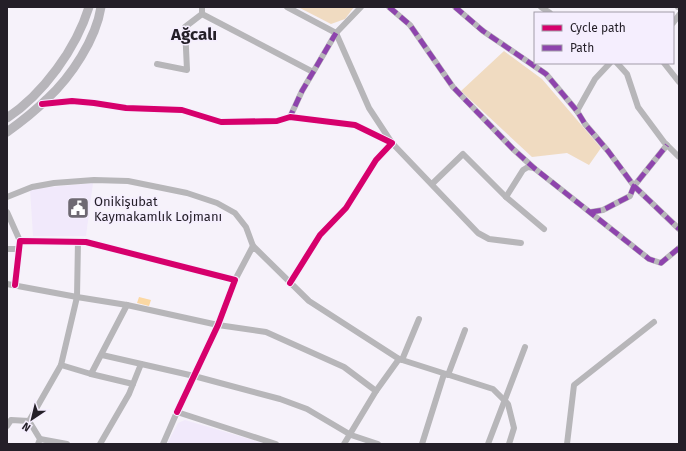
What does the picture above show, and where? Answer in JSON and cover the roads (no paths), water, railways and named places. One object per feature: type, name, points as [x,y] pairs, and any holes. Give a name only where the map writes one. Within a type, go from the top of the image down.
[{"type":"main road","points":[[7,118],[18,111],[42,87],[71,49],[84,24],[89,7]]},
{"type":"main road","points":[[7,132],[42,104],[70,73],[93,34],[101,7]]},
{"type":"street","points":[[287,7],[336,33],[369,108],[392,143],[478,233],[489,239],[521,243]]},
{"type":"street","points":[[290,117],[302,91],[336,33],[361,7]]},
{"type":"street","points":[[389,7],[410,26],[453,88],[513,149],[534,168],[649,259],[662,263],[679,248]]},
{"type":"street","points":[[455,7],[483,31],[546,74],[577,111],[585,124],[608,151],[634,186],[679,229]]},
{"type":"street","points":[[157,64],[187,70],[185,27],[202,10],[313,72]]},
{"type":"street","points":[[577,111],[595,79],[609,64]]},
{"type":"street","points":[[618,64],[627,74],[638,107],[667,145],[679,157]]},
{"type":"street","points":[[665,64],[679,82]]},
{"type":"street","points":[[42,104],[72,101],[94,102],[126,108],[182,110],[222,122],[277,121],[290,117],[355,125],[392,143]]},
{"type":"street","points":[[290,283],[320,235],[346,208],[376,160],[392,143]]},
{"type":"street","points":[[591,212],[603,210],[630,196],[634,186],[667,145]]},
{"type":"street","points":[[432,184],[464,154],[506,197],[544,229]]},
{"type":"street","points":[[506,197],[523,170],[528,167],[534,168]]},
{"type":"street","points":[[7,197],[32,187],[54,182],[94,180],[128,181],[187,193],[218,203],[235,213],[246,227],[253,246],[309,301],[400,360],[493,389],[508,404],[514,428],[509,444]]},
{"type":"street","points":[[7,212],[20,241],[15,285]]},
{"type":"street","points":[[20,241],[86,242],[235,280]]},
{"type":"street","points":[[29,421],[61,365],[77,297],[78,242]]},
{"type":"street","points":[[163,444],[218,325],[235,280],[253,246]]},
{"type":"street","points":[[7,249],[19,249]]},
{"type":"street","points":[[7,284],[127,305],[218,325],[266,332],[344,367],[376,391]]},
{"type":"street","points":[[91,374],[127,305]]},
{"type":"street","points":[[344,444],[351,435],[376,391],[400,360],[419,319]]},
{"type":"street","points":[[567,444],[574,385],[654,322]]},
{"type":"street","points":[[422,444],[446,374],[465,330]]},
{"type":"street","points":[[488,444],[525,347]]},
{"type":"street","points":[[102,355],[280,398],[307,409],[351,435],[378,444]]},
{"type":"street","points":[[100,444],[133,384],[141,364]]},
{"type":"street","points":[[61,365],[133,384]]},
{"type":"street","points":[[177,412],[276,444]]},
{"type":"street","points":[[7,426],[9,418],[29,421]]},
{"type":"street","points":[[29,421],[39,441],[67,444]]},
{"type":"place","name":"Onikişubat Kaymakamlık Lojmanı","points":[[78,208]]},
{"type":"district","name":"Ağcalı","points":[[194,34]]}]
